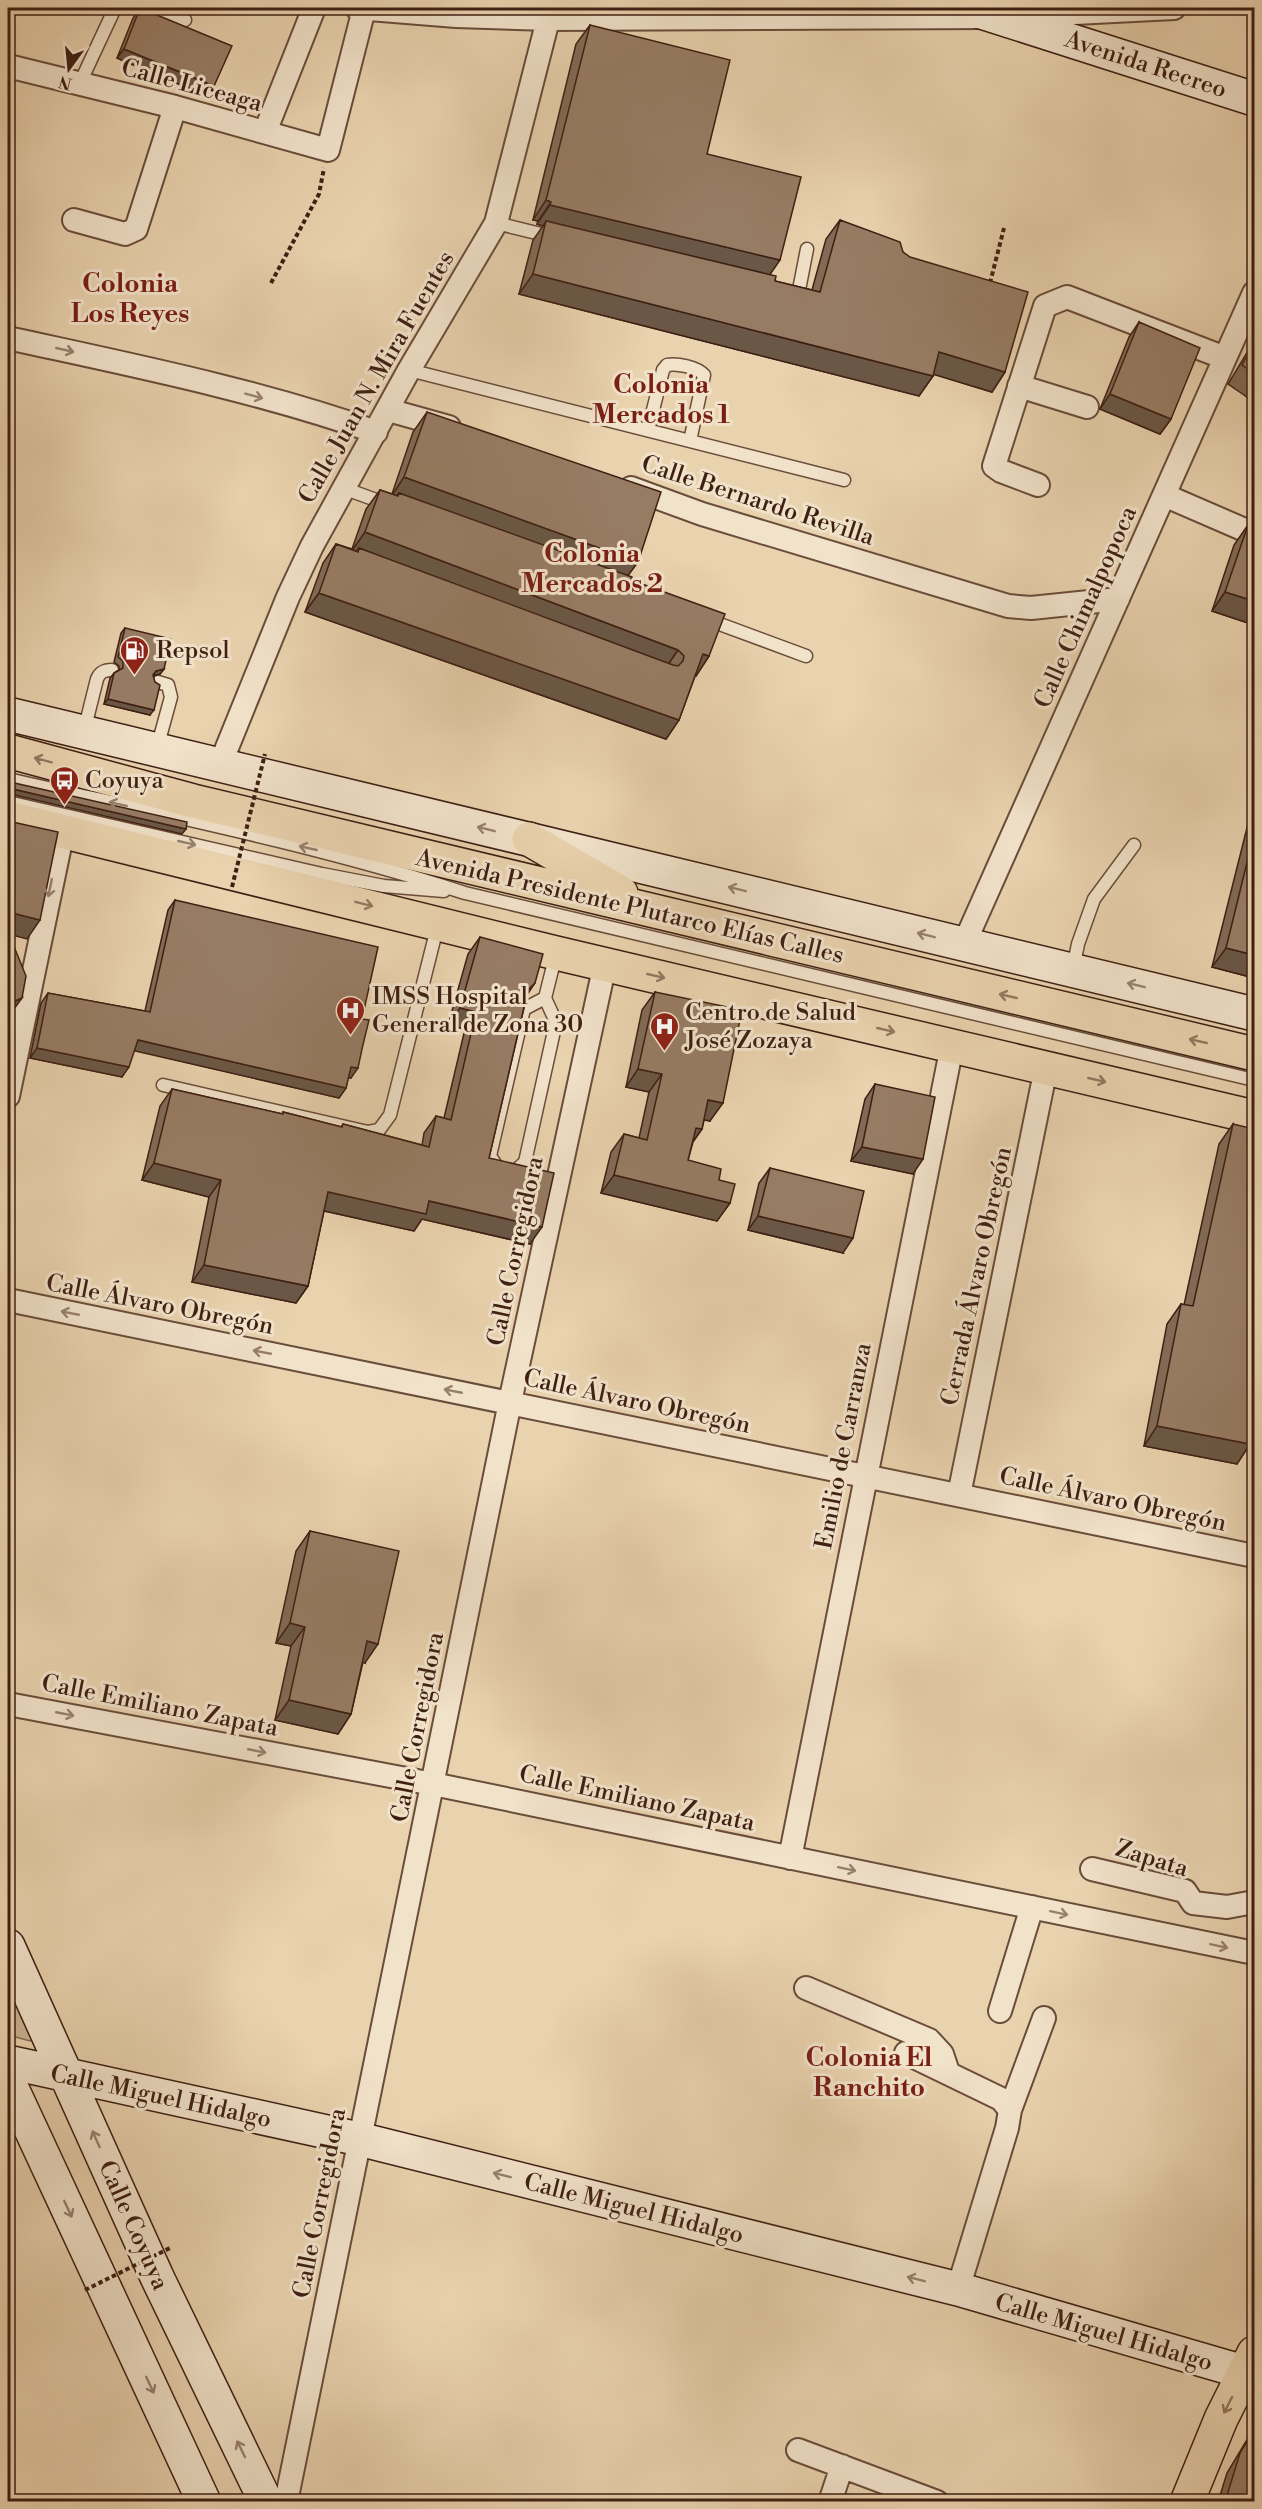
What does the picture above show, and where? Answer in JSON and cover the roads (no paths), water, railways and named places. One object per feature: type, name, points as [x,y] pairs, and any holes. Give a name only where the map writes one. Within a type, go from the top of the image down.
[{"type":"main road","name":"Avenida Presidente Plutarco Elías Calles","points":[[8,751],[193,801],[1254,1054]]},
{"type":"main road","points":[[8,818],[556,953],[1254,1117]]},
{"type":"main road","points":[[529,839],[651,911]]},
{"type":"main road","points":[[1187,2502],[1209,2445],[1251,2367]]},
{"type":"street","points":[[265,132],[314,8]]},
{"type":"street","name":"Calle Liceaga","points":[[8,66],[175,107],[328,150],[361,8]]},
{"type":"street","points":[[361,8],[456,16],[550,13],[983,12],[1174,8]]},
{"type":"street","name":"Avenida Recreo","points":[[983,12],[1254,99]]},
{"type":"street","name":"Calle Juan N. Mira Fuentes","points":[[220,765],[288,597],[318,548],[344,488],[496,223],[550,13]]},
{"type":"street","points":[[74,219],[125,234],[136,229],[175,107]]},
{"type":"street","points":[[988,290],[1045,306],[1067,297],[1225,358]]},
{"type":"street","name":"Calle Chimalpopoca","points":[[964,944],[1254,292]]},
{"type":"street","points":[[1038,485],[1001,471],[994,466],[1045,306]]},
{"type":"street","points":[[8,338],[194,379],[376,432]]},
{"type":"street","points":[[1019,386],[1087,407]]},
{"type":"street","points":[[388,411],[465,431]]},
{"type":"street","name":"Calle Bernardo Revilla","points":[[607,479],[702,514],[1008,606],[1031,609],[1118,599]]},
{"type":"street","points":[[1164,495],[1254,534]]},
{"type":"street","name":"Avenida Presidente Plutarco Elías Calles","points":[[8,714],[1254,1014]]},
{"type":"street","points":[[8,1096],[63,831]]},
{"type":"street","name":"Calle Corregidora","points":[[286,2502],[510,1402],[605,964]]},
{"type":"street","name":"Emilio de Carranza","points":[[790,1858],[952,1046]]},
{"type":"street","name":"Cerrada Álvaro Obregón","points":[[959,1495],[1046,1068]]},
{"type":"street","name":"Calle Álvaro Obregón","points":[[8,1300],[1254,1556]]},
{"type":"street","name":"Calle Emiliano Zapata","points":[[8,1704],[434,1784],[1254,1953]]},
{"type":"street","name":"Zapata","points":[[1092,1869],[1185,1891],[1193,1903]]},
{"type":"street","points":[[1183,1938],[1193,1903],[1227,1907],[1254,1902]]},
{"type":"street","points":[[1000,2011],[1032,1907]]},
{"type":"street","name":"Calle Coyuya","points":[[8,1946],[157,2277],[266,2502]]},
{"type":"street","points":[[806,1988],[929,2040],[942,2054],[948,2072]]},
{"type":"street","points":[[958,2289],[1007,2128],[1010,2110],[1044,2018]]},
{"type":"street","points":[[906,2053],[1000,2099],[1010,2110]]},
{"type":"street","name":"Calle Miguel Hidalgo","points":[[8,2062],[359,2139],[958,2289],[1251,2367]]},
{"type":"street","points":[[8,2080],[204,2502]]},
{"type":"street","points":[[798,2450],[937,2502]]},
{"type":"street","points":[[830,2502],[842,2466]]},
{"type":"lane","points":[[80,83],[115,8]]},
{"type":"lane","points":[[154,8],[185,20]]},
{"type":"lane","points":[[496,223],[561,239]]},
{"type":"lane","points":[[775,290],[798,295],[807,249]]},
{"type":"lane","points":[[648,430],[663,370],[667,365],[673,364],[691,368],[701,371],[705,379],[690,441]]},
{"type":"lane","points":[[410,370],[844,480]]},
{"type":"lane","points":[[344,488],[399,508]]},
{"type":"lane","points":[[696,616],[806,656]]},
{"type":"lane","points":[[84,732],[99,673],[112,670]]},
{"type":"lane","points":[[156,750],[171,697],[168,685],[158,681]]},
{"type":"lane","points":[[8,779],[326,852],[388,868],[465,893],[1254,1080]]},
{"type":"lane","points":[[8,802],[322,874],[384,886],[465,893]]},
{"type":"lane","points":[[1073,970],[1078,944],[1094,899],[1134,845]]},
{"type":"lane","points":[[164,1085],[368,1132],[379,1130],[390,1115],[439,923]]},
{"type":"lane","points":[[545,998],[524,1009],[489,1156],[498,1168],[514,1172],[525,1162],[556,1022],[545,998],[556,953]]},
{"type":"place","name":"Repsol","points":[[135,676]]},
{"type":"place","name":"Coyuya","points":[[64,806]]},
{"type":"place","name":"IMSS Hospital General de Zona 30","points":[[351,1036]]},
{"type":"place","name":"Centro de Salud José Zozaya","points":[[664,1052]]},
{"type":"district","name":"Colonia Los Reyes","points":[[130,298]]},
{"type":"district","name":"Colonia Mercados 1","points":[[661,399]]},
{"type":"district","name":"Colonia Mercados 2","points":[[592,568]]},
{"type":"district","name":"Colonia El Ranchito","points":[[869,2072]]}]
